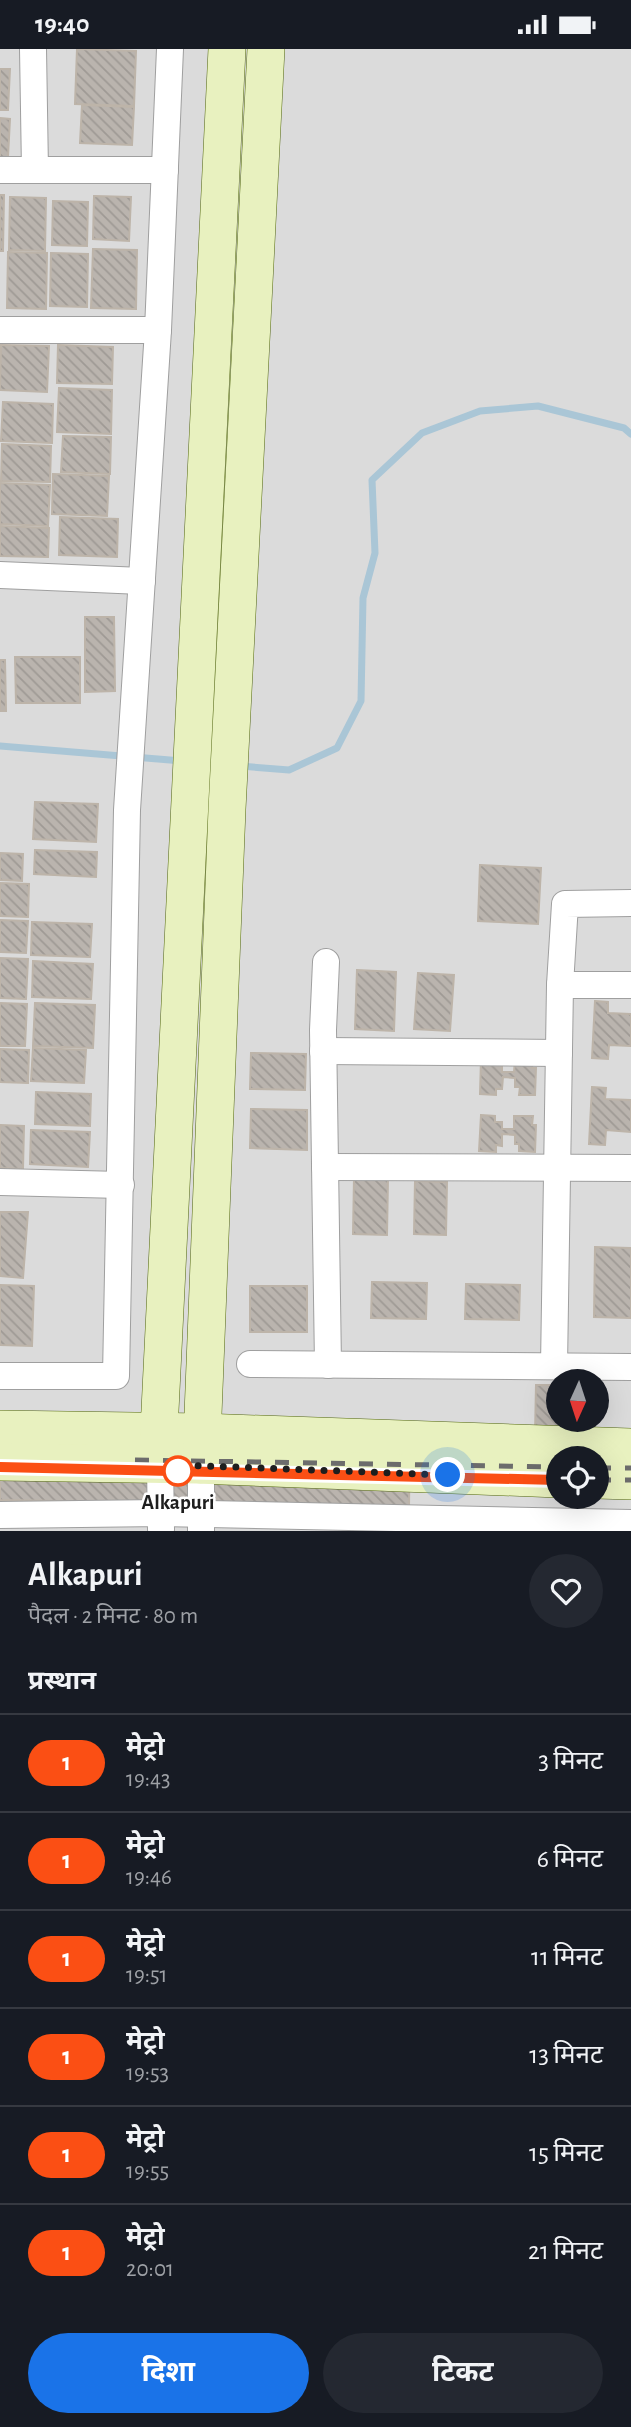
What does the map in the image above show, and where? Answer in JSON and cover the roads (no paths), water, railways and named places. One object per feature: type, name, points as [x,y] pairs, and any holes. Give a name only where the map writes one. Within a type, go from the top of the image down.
[{"type":"street","points":[[33,49],[35,170]]},
{"type":"street","points":[[0,1376],[116,1376],[127,810],[158,330],[170,49]]},
{"type":"street","points":[[161,1522],[160,1448],[227,49]]},
{"type":"street","points":[[201,1523],[227,810],[266,49]]},
{"type":"street","points":[[0,170],[165,170]]},
{"type":"street","points":[[0,330],[158,330]]},
{"type":"street","points":[[0,575],[142,581]]},
{"type":"street","points":[[554,1366],[560,985],[565,904],[631,903]]},
{"type":"street","points":[[326,962],[323,1051],[328,1365]]},
{"type":"street","points":[[560,985],[631,985]]},
{"type":"street","points":[[323,1051],[559,1053]]},
{"type":"street","points":[[325,1167],[631,1168]]},
{"type":"street","points":[[0,1182],[121,1185]]},
{"type":"street","points":[[250,1364],[631,1367]]},
{"type":"street","points":[[0,1429],[160,1448],[631,1447]]},
{"type":"street","points":[[0,1462],[160,1448]]},
{"type":"street","points":[[202,1449],[546,1478]]},
{"type":"street","points":[[609,1480],[631,1481]]},
{"type":"street","points":[[0,1515],[201,1523],[631,1523]]},
{"type":"waterway","points":[[239,766],[289,770],[337,748],[361,701],[363,598],[375,553],[372,480],[422,433],[480,411],[538,406],[624,428],[631,434]]},
{"type":"waterway","points":[[0,746],[182,761]]},
{"type":"railway","points":[[135,1460],[546,1467]]},
{"type":"railway","points":[[0,1467],[546,1480]]},
{"type":"railway","points":[[609,1468],[631,1468]]},
{"type":"railway","points":[[609,1480],[631,1480]]},
{"type":"metro line","name":"1","points":[[0,1467],[546,1480]]},
{"type":"place","name":"Alkapuri","points":[[178,1471]]}]
